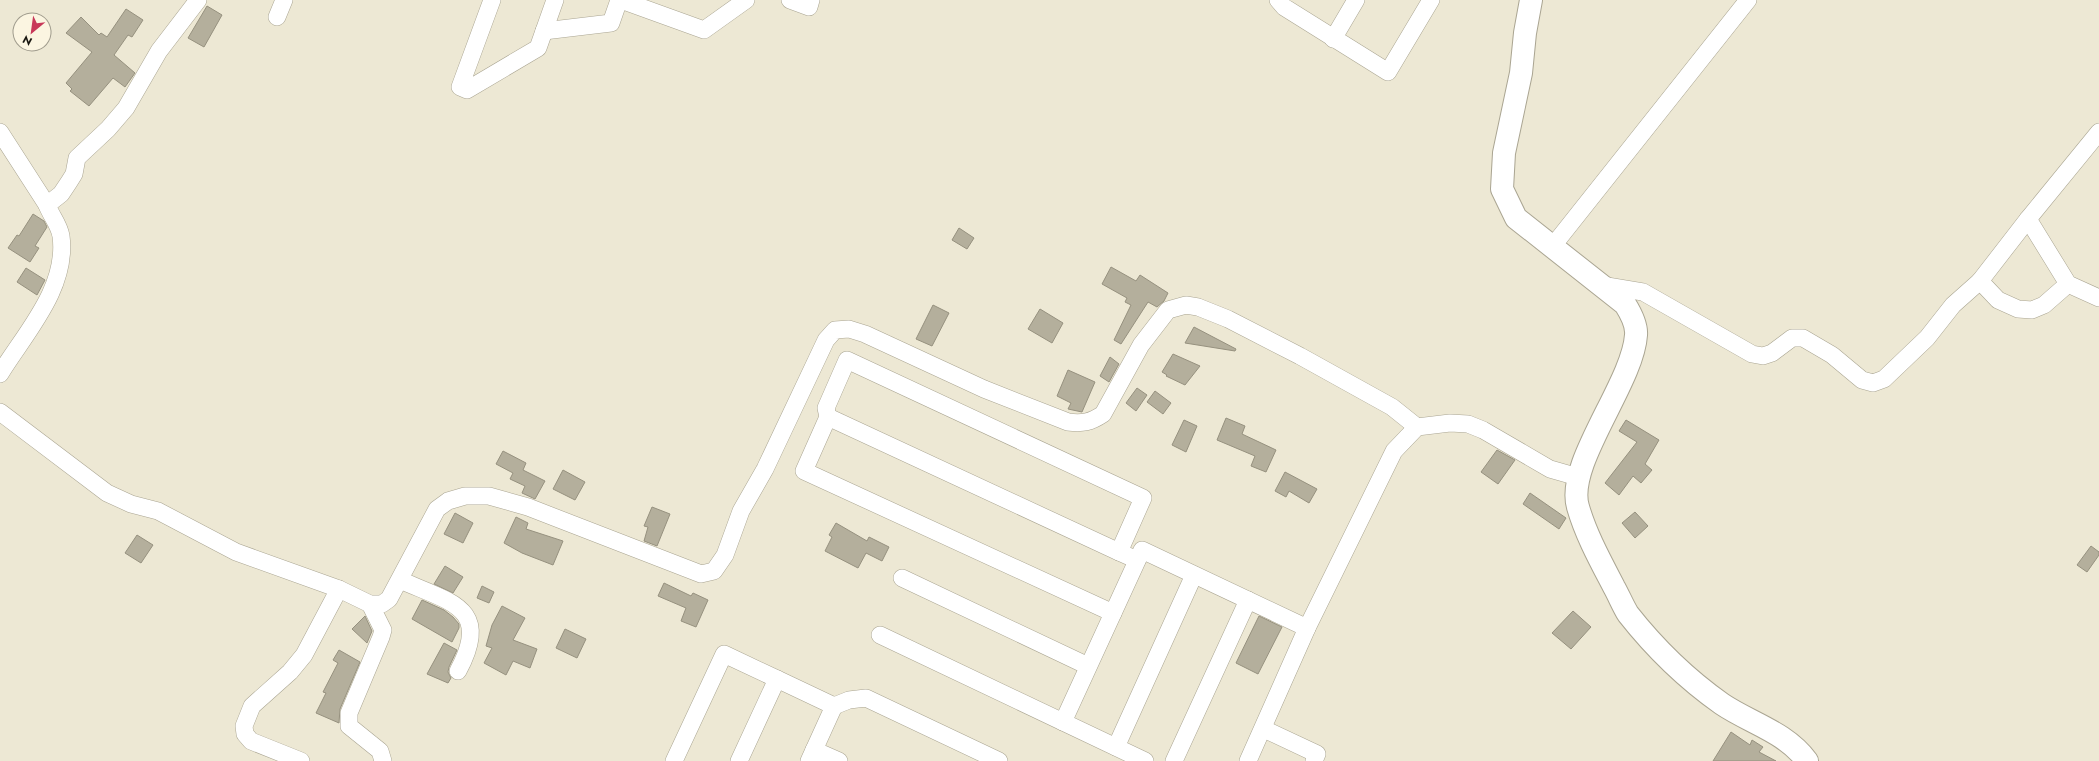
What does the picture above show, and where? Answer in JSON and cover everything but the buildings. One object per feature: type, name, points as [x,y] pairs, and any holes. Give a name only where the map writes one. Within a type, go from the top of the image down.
[{"type":"street","points":[[47,206],[60,194],[74,174],[77,158],[108,129],[126,108],[159,51],[198,0]]},
{"type":"street","points":[[277,17],[284,0]]},
{"type":"street","points":[[492,0],[460,86],[467,90],[538,48],[555,0]]},
{"type":"street","points":[[544,31],[611,23],[620,0],[704,30],[746,0]]},
{"type":"street","points":[[790,0],[809,7],[812,0]]},
{"type":"street","points":[[1333,39],[1356,0]]},
{"type":"street","points":[[1284,2],[1333,39],[1388,72],[1431,0]]},
{"type":"street","points":[[1531,0],[1525,33],[1521,73],[1504,153],[1502,190],[1516,218],[1625,304],[1630,313],[1637,334],[1631,356],[1578,476],[1577,506],[1602,563],[1628,613],[1686,675],[1723,704],[1772,731],[1800,752],[1807,761]]},
{"type":"street","points":[[1552,247],[1748,0]]},
{"type":"street","points":[[0,132],[55,218],[61,236],[58,276],[41,311],[0,374]]},
{"type":"street","points":[[1598,284],[1643,292],[1752,354],[1763,356],[1772,353],[1792,338],[1803,338],[1832,355],[1862,380],[1873,383],[1884,379],[1927,338],[1953,305],[1980,281],[2028,218],[2099,132]]},
{"type":"street","points":[[2028,218],[2068,284],[2099,298]]},
{"type":"street","points":[[1980,281],[1998,300],[2018,309],[2032,310],[2044,305],[2068,284]]},
{"type":"street","points":[[0,412],[107,493],[131,504],[158,511],[236,552],[339,589],[370,604],[382,604],[389,599],[437,509],[448,501],[465,496],[489,496],[528,507],[701,574],[714,571],[725,555],[741,511],[765,469],[826,340],[835,330],[841,329],[865,334],[984,388],[1068,422],[1082,424],[1103,414],[1141,344],[1168,310],[1186,305],[1198,307],[1228,319],[1300,356],[1392,407],[1417,427]]},
{"type":"street","points":[[1113,613],[804,471],[828,417],[826,408],[847,360],[1143,498],[1119,552]]},
{"type":"street","points":[[828,417],[1137,560]]},
{"type":"street","points":[[1248,761],[1264,729],[1307,628],[1394,450],[1417,427],[1450,423],[1468,424],[1483,430],[1550,469],[1578,476]]},
{"type":"street","points":[[1063,722],[1142,550],[1307,628]]},
{"type":"street","points":[[1116,748],[1194,575]]},
{"type":"street","points":[[902,578],[1088,666]]},
{"type":"street","points":[[400,580],[455,605],[468,616],[470,636],[467,655],[458,671]]},
{"type":"street","points":[[301,761],[252,741],[245,734],[244,726],[252,706],[290,672],[304,655],[339,589]]},
{"type":"street","points":[[1174,761],[1248,600]]},
{"type":"street","points":[[370,604],[382,630],[381,637],[349,713],[348,720],[349,726],[380,750],[383,761]]},
{"type":"street","points":[[880,635],[1145,761]]},
{"type":"street","points":[[674,761],[724,654],[834,706]]},
{"type":"street","points":[[739,761],[777,679]]},
{"type":"street","points":[[839,761],[811,755],[834,706],[849,700],[866,698],[999,761]]},
{"type":"street","points":[[1264,729],[1317,754],[1314,761]]}]
